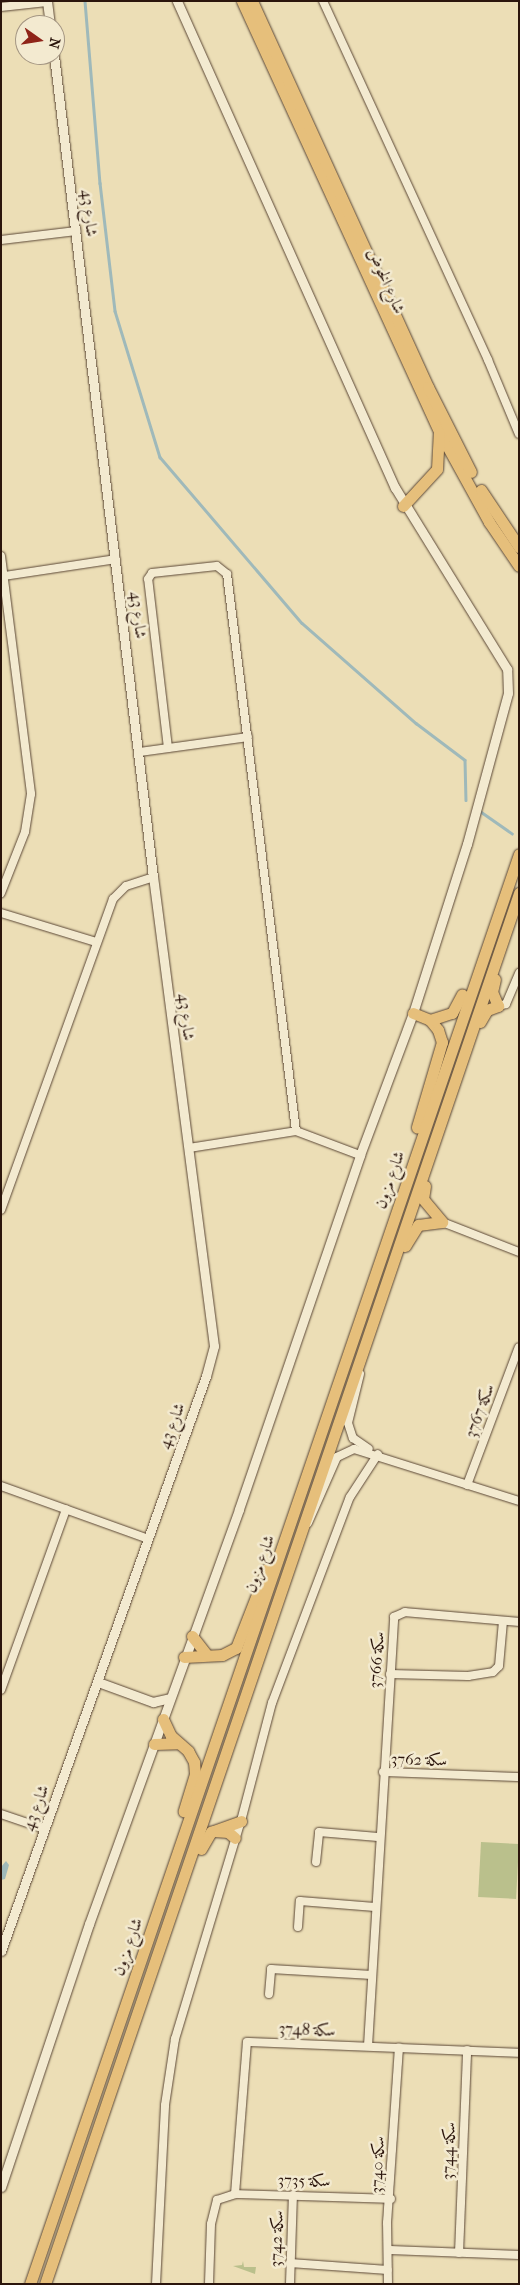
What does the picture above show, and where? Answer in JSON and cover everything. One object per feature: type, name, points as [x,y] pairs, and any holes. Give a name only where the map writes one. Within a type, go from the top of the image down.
[{"type":"main road","name":"شارع الخوض","points":[[242,1],[440,432],[489,522],[519,566]]},
{"type":"main road","name":"شارع الخوض","points":[[252,1],[428,387],[485,498],[519,547]]},
{"type":"main road","points":[[403,506],[437,469],[440,432]]},
{"type":"main road","name":"شارع مزون","points":[[30,2284],[519,854]]},
{"type":"main road","name":"شارع مزون","points":[[45,2284],[519,893]]},
{"type":"main road","points":[[430,1020],[448,1016],[456,1009],[486,928],[500,908]]},
{"type":"main road","points":[[442,1222],[422,1199],[449,1102],[482,1017],[487,1010],[498,1006],[492,992],[502,942]]},
{"type":"main road","points":[[413,1013],[430,1020],[440,1034],[441,1046],[415,1136],[416,1156]]},
{"type":"main road","points":[[382,1295],[410,1234],[426,1222],[442,1222]]},
{"type":"main road","points":[[184,1657],[227,1654],[239,1644],[275,1547],[287,1533]]},
{"type":"main road","points":[[192,1636],[207,1655]]},
{"type":"main road","points":[[163,1719],[168,1732],[192,1756],[195,1774],[174,1842],[172,1871]]},
{"type":"main road","points":[[154,1744],[178,1743]]},
{"type":"main road","points":[[172,1914],[188,1888],[204,1840],[214,1831],[241,1821]]},
{"type":"main road","points":[[214,1831],[228,1832],[235,1838]]},
{"type":"street","points":[[1,8],[48,1],[49,15]]},
{"type":"street","points":[[1,2186],[89,1924],[163,1719],[360,1154],[413,1013],[467,844],[508,693],[507,668],[403,506],[177,1]]},
{"type":"street","points":[[323,1],[488,360],[519,434]]},
{"type":"street","name":"شارع 43","points":[[1,1951],[206,1376],[214,1346],[153,878],[140,752],[55,65]]},
{"type":"street","points":[[1,240],[76,231]]},
{"type":"street","points":[[1,556],[31,794],[25,832],[1,894]]},
{"type":"street","points":[[4,576],[116,559]]},
{"type":"street","points":[[168,748],[148,579],[152,573],[215,566],[225,570],[248,738],[296,1131]]},
{"type":"street","points":[[140,752],[248,738]]},
{"type":"street","points":[[1,1210],[113,899],[119,890],[153,878]]},
{"type":"street","points":[[1,913],[96,942]]},
{"type":"street","points":[[498,1006],[506,1004],[519,973]]},
{"type":"street","points":[[189,1148],[296,1131],[360,1154]]},
{"type":"street","points":[[442,1222],[519,1252]]},
{"type":"street","name":"سكة 3767","points":[[467,1485],[519,1347]]},
{"type":"street","points":[[362,1353],[348,1423],[357,1442],[378,1454]]},
{"type":"street","points":[[302,1533],[341,1454],[354,1449],[378,1454],[519,1501]]},
{"type":"street","points":[[156,2284],[161,2162],[170,2066],[241,1821],[272,1703],[320,1571],[350,1497],[378,1454]]},
{"type":"street","points":[[1,1486],[148,1538]]},
{"type":"street","points":[[1,1690],[66,1509]]},
{"type":"street","name":"سكة 3766","points":[[383,1772],[394,1617],[398,1613],[519,1622]]},
{"type":"street","points":[[390,1674],[468,1676],[493,1672],[499,1666],[503,1621]]},
{"type":"street","points":[[98,1682],[153,1702],[170,1698]]},
{"type":"street","points":[[153,1702],[163,1719]]},
{"type":"street","name":"سكة 3762","points":[[368,2046],[383,1772],[519,1777]]},
{"type":"street","points":[[1,1814],[45,1829]]},
{"type":"street","points":[[316,1862],[319,1832],[378,1837]]},
{"type":"street","points":[[298,1927],[300,1901],[375,1907]]},
{"type":"street","points":[[269,1994],[271,1969],[372,1975]]},
{"type":"street","name":"سكة 3748","points":[[236,2194],[247,2042],[519,2053]]},
{"type":"street","name":"سكة 3740","points":[[388,2284],[390,2250],[387,2224],[391,2199],[399,2047]]},
{"type":"street","name":"سكة 3744","points":[[459,2253],[467,2050]]},
{"type":"street","name":"سكة 3735","points":[[209,2284],[211,2224],[217,2200],[236,2194],[293,2194],[391,2199]]},
{"type":"street","name":"سكة 3742","points":[[290,2284],[293,2194]]},
{"type":"street","points":[[390,2250],[519,2256]]},
{"type":"street","points":[[290,2263],[388,2270]]},
{"type":"green space","points":[[481,1842],[519,1844],[516,1899],[478,1897]]},
{"type":"green space","points":[[243,2261],[244,2267],[256,2267],[255,2274],[233,2266],[242,2265]]},
{"type":"water","points":[[6,1861],[9,1865],[5,1879],[1,1880],[1,1867]]},
{"type":"waterway","points":[[85,1],[100,183],[115,311],[160,457],[302,623],[416,723],[465,760],[466,800]]},
{"type":"waterway","points":[[480,811],[512,833]]}]
